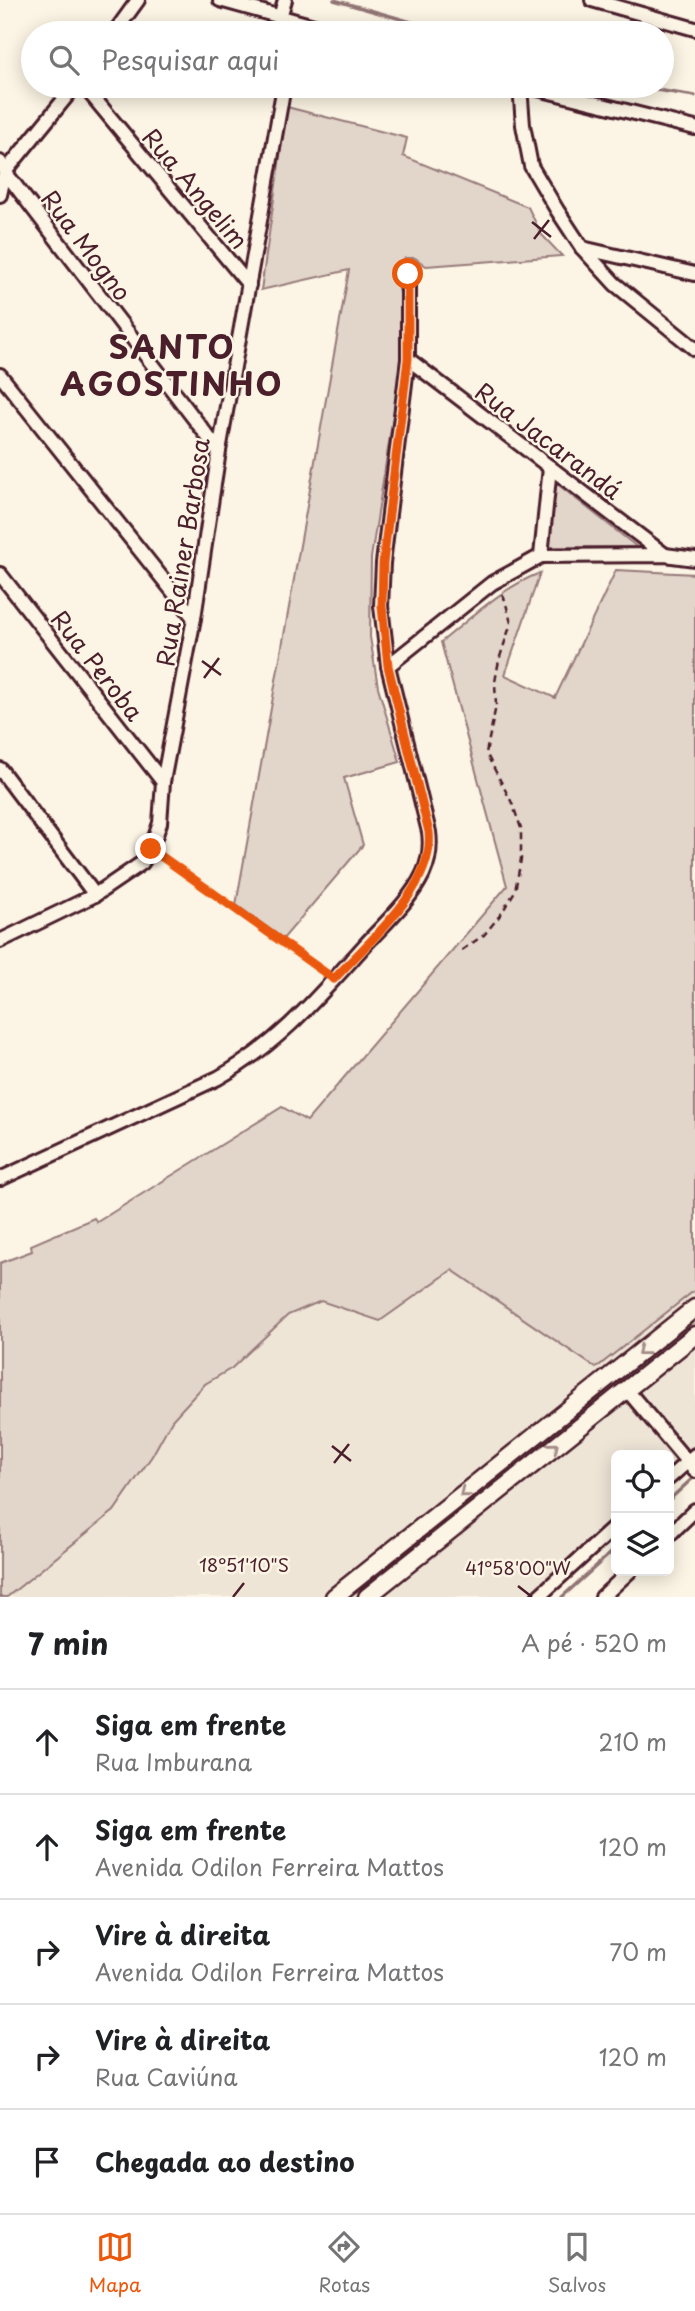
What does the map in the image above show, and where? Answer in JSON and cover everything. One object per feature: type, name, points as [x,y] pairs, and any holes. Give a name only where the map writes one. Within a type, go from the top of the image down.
[{"type":"main road","points":[[334,1597],[695,1308]]},
{"type":"main road","points":[[367,1597],[695,1335]]},
{"type":"street","points":[[123,21],[138,0]]},
{"type":"street","points":[[219,0],[286,21]]},
{"type":"street","points":[[280,17],[285,0]]},
{"type":"street","points":[[592,0],[667,21]]},
{"type":"street","points":[[674,23],[695,29]]},
{"type":"street","points":[[0,195],[2,167],[64,98]]},
{"type":"street","name":"Rua Angelim","points":[[94,98],[248,285]]},
{"type":"street","name":"Rua Rainer Barbosa","points":[[0,941],[95,895],[142,863],[151,849],[160,823],[163,782],[194,618],[219,451],[282,98]]},
{"type":"street","points":[[521,98],[531,166],[556,211],[582,248],[615,284],[695,349]]},
{"type":"street","points":[[574,98],[695,128]]},
{"type":"street","name":"Rua Mogno","points":[[2,167],[219,451]]},
{"type":"street","points":[[582,248],[695,274]]},
{"type":"street","points":[[3,1175],[218,1078],[249,1061],[291,1025],[402,905],[422,876],[431,846],[429,832],[388,666],[382,606],[383,563],[408,359],[408,274]]},
{"type":"street","name":"Rua Jacarandá","points":[[408,359],[665,555]]},
{"type":"street","points":[[0,375],[194,618]]},
{"type":"street","points":[[541,556],[550,467]]},
{"type":"street","points":[[388,666],[492,583],[541,556],[665,555],[695,559]]},
{"type":"street","name":"Rua Peroba","points":[[0,574],[163,782]]},
{"type":"street","points":[[0,769],[95,895]]},
{"type":"street","points":[[626,1390],[692,1462],[674,1475]]},
{"type":"street","points":[[674,1530],[695,1510]]},
{"type":"street","points":[[538,1597],[611,1531]]},
{"type":"street","points":[[602,1597],[625,1576]]},
{"type":"path","points":[[462,950],[484,935],[515,891],[521,859],[521,828],[512,803],[486,753],[496,706],[497,671],[511,623],[505,600]]},
{"type":"path","points":[[151,849],[334,979]]},
{"type":"shaded area","points":[[287,107],[407,138],[403,156],[528,207],[541,234],[562,256],[426,266],[415,258],[405,258],[395,269],[402,303],[402,359],[371,558],[370,637],[378,687],[400,762],[344,778],[363,845],[283,939],[236,905],[349,270],[261,290]]},
{"type":"shaded area","points":[[556,483],[637,547],[549,547]]},
{"type":"shaded area","points":[[616,570],[695,574],[695,1290],[596,1368],[452,1270],[380,1321],[321,1301],[288,1315],[232,1368],[205,1384],[172,1420],[152,1456],[114,1511],[7,1597],[0,1597],[0,1263],[32,1251],[31,1245],[94,1218],[97,1222],[282,1107],[307,1121],[507,886],[441,642],[501,594],[540,573],[505,675],[555,698]]},
{"type":"shaded area","points":[[452,1269],[596,1368],[695,1290],[695,1454],[674,1473],[674,1450],[611,1450],[611,1530],[538,1597],[7,1597],[114,1511],[152,1456],[172,1420],[205,1384],[232,1368],[289,1315],[321,1301],[380,1321]]},
{"type":"waterway","points":[[334,0],[408,21]]},
{"type":"waterway","points":[[674,93],[695,96]]},
{"type":"waterway","points":[[674,1495],[695,1476]]},
{"type":"waterway","points":[[562,1597],[611,1553]]},
{"type":"district","name":"SANTO AGOSTINHO","points":[[172,364]]},
{"type":"route","points":[[151,849],[334,979],[402,905],[422,876],[431,846],[429,832],[388,666],[382,606],[383,563],[408,359],[408,274]]}]
